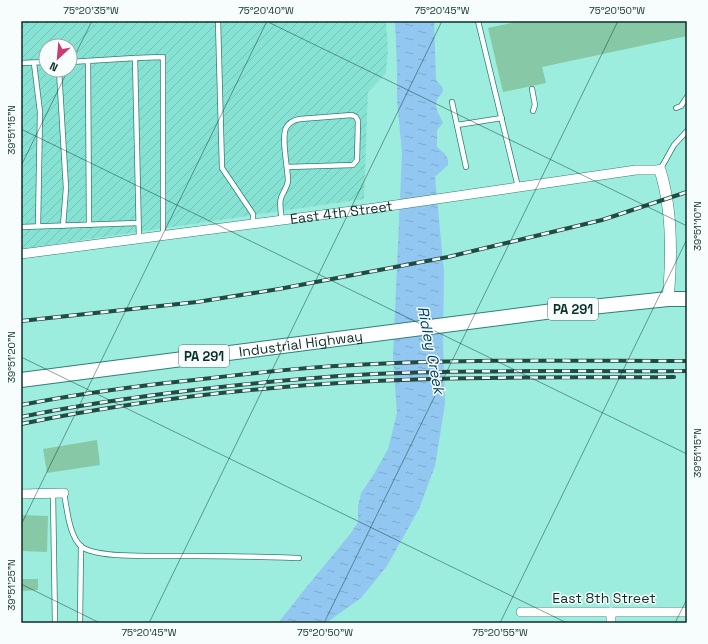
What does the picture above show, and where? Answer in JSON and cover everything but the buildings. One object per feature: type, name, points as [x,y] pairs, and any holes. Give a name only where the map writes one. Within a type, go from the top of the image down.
[{"type":"main road","name":"PA 291","points":[[668,299],[687,299]]},
{"type":"main road","name":"Industrial Highway","points":[[21,380],[553,311],[668,299]]},
{"type":"street","name":"East 4th Street","points":[[21,254],[464,196],[636,170],[660,170]]},
{"type":"street","points":[[660,170],[666,188],[670,242],[668,299]]},
{"type":"street","points":[[21,494],[64,493]]},
{"type":"street","name":"East 8th Street","points":[[521,612],[687,612]]},
{"type":"street","points":[[611,612],[612,623]]},
{"type":"lane","points":[[218,21],[222,168],[253,214],[254,224]]},
{"type":"lane","points":[[478,21],[518,187]]},
{"type":"lane","points":[[78,62],[163,57],[163,236]]},
{"type":"lane","points":[[135,58],[139,239]]},
{"type":"lane","points":[[88,62],[89,225]]},
{"type":"lane","points":[[21,63],[38,63]]},
{"type":"lane","points":[[34,63],[40,112],[38,226]]},
{"type":"lane","points":[[59,78],[66,188],[63,226]]},
{"type":"lane","points":[[532,89],[535,105],[533,110]]},
{"type":"lane","points":[[676,108],[681,106],[687,97]]},
{"type":"lane","points":[[452,102],[466,167]]},
{"type":"lane","points":[[282,220],[280,205],[287,184],[286,128],[292,120],[356,117],[358,121],[357,160],[353,165],[287,167]]},
{"type":"lane","points":[[457,125],[502,118]]},
{"type":"lane","points":[[660,170],[674,146],[687,131]]},
{"type":"lane","points":[[21,227],[138,223]]},
{"type":"lane","points":[[64,493],[70,525],[75,539],[80,546],[90,552],[139,556],[299,558]]},
{"type":"lane","points":[[54,494],[55,623]]},
{"type":"lane","points":[[80,546],[80,623]]},
{"type":"shaded area","points":[[21,21],[386,21],[388,50],[386,73],[368,92],[364,199],[21,249]]},
{"type":"water","name":"Ridley Creek","points":[[395,21],[434,21],[436,80],[443,88],[442,93],[436,103],[443,123],[437,130],[437,147],[445,154],[448,160],[448,165],[435,177],[444,272],[443,344],[445,404],[435,466],[419,509],[387,566],[361,598],[326,623],[278,623],[351,533],[358,522],[358,506],[361,493],[388,449],[397,413],[393,357],[402,153],[397,101]]},
{"type":"railway","points":[[21,321],[197,302],[279,289],[448,257],[602,220],[687,192]]},
{"type":"railway","points":[[21,405],[151,385],[329,366],[452,361],[687,361]]},
{"type":"railway","points":[[21,417],[151,395],[284,380],[413,372],[687,371]]},
{"type":"railway","points":[[21,424],[153,401],[285,387],[449,378],[674,377]]}]
